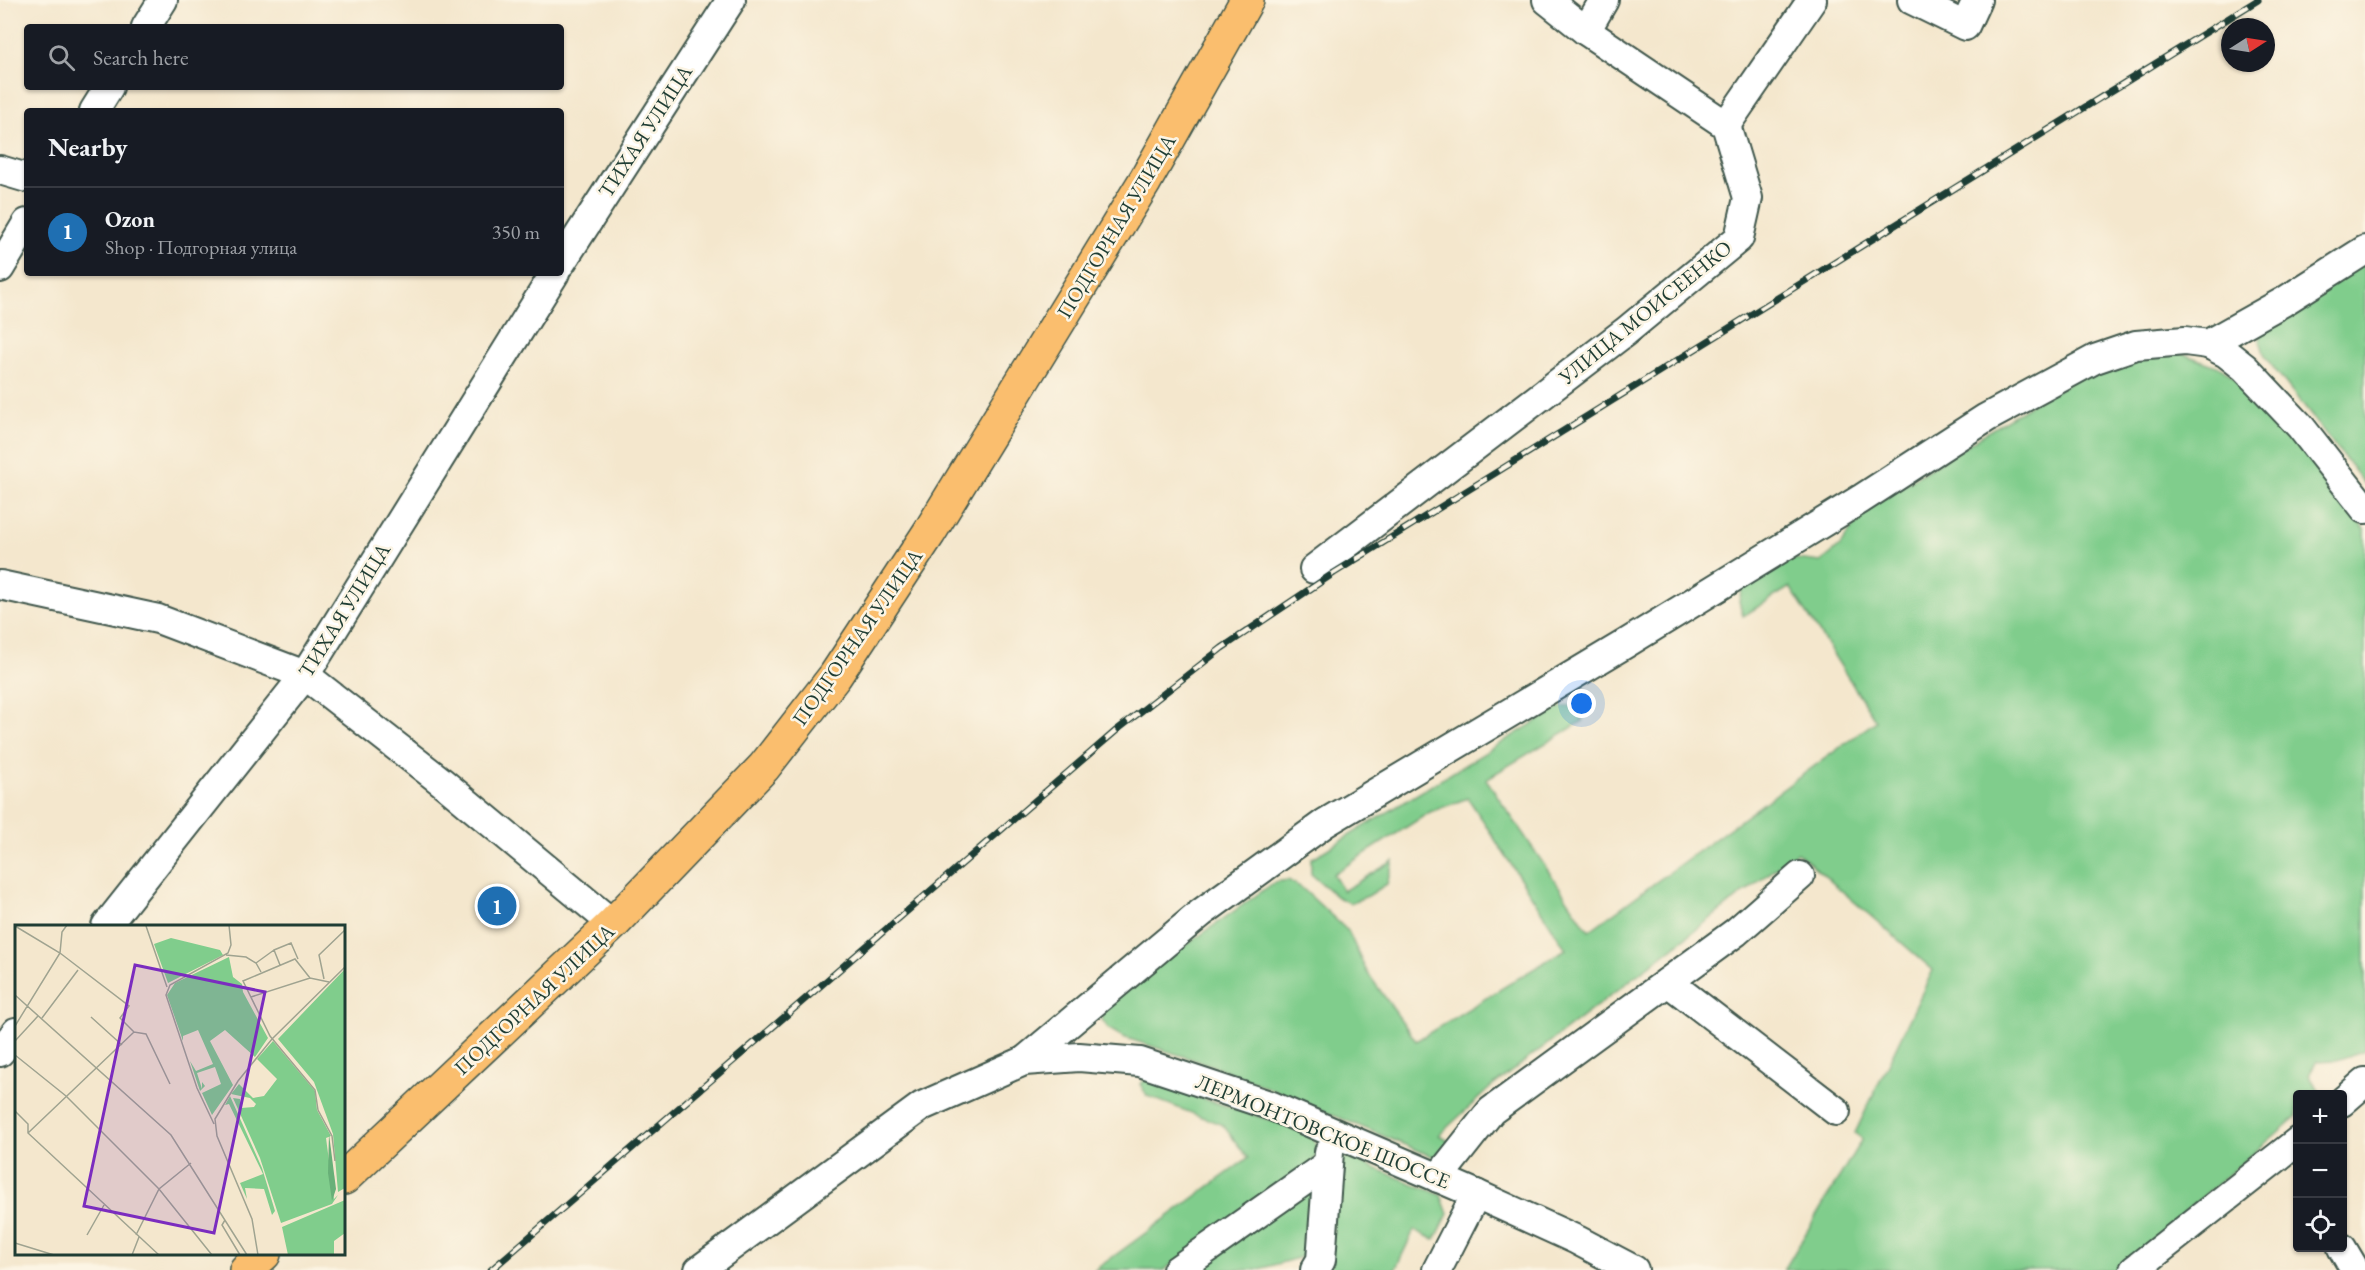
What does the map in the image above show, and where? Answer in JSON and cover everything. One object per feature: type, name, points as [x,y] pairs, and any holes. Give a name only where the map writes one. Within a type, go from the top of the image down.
[{"type":"main road","name":"ПОДГОРНАЯ УЛИЦА","points":[[345,1177],[613,924],[764,767],[835,676],[929,533],[1145,181],[1247,0]]},
{"type":"main road","points":[[246,1270],[263,1255]]},
{"type":"street","points":[[148,24],[163,0]]},
{"type":"street","name":"ТИХАЯ УЛИЦА","points":[[564,258],[730,0]]},
{"type":"street","points":[[1547,0],[1586,31],[1726,125],[1812,0]]},
{"type":"street","points":[[1586,31],[1604,0]]},
{"type":"street","points":[[1912,0],[1965,26],[1977,0]]},
{"type":"street","points":[[96,108],[107,90]]},
{"type":"street","name":"УЛИЦА МОИСЕЕНКО","points":[[1314,568],[1625,332],[1738,238],[1748,198],[1726,125]]},
{"type":"street","points":[[0,170],[24,177]]},
{"type":"street","points":[[0,268],[24,228]]},
{"type":"street","points":[[2208,344],[2283,302],[2364,246]]},
{"type":"street","name":"ТИХАЯ УЛИЦА","points":[[108,925],[305,675],[553,276]]},
{"type":"street","points":[[1024,1062],[1201,913],[1325,823],[1625,644],[1861,499],[1986,418],[2095,359],[2136,345],[2185,341],[2208,344],[2226,353],[2245,368],[2300,426],[2365,509]]},
{"type":"street","points":[[0,585],[158,619],[305,675],[442,782],[613,924]]},
{"type":"street","points":[[1438,1178],[1491,1111],[1736,932],[1800,876]]},
{"type":"street","points":[[1668,982],[1836,1111]]},
{"type":"street","points":[[0,1052],[15,1033]]},
{"type":"street","name":"ЛЕРМОНТОВСКОЕ ШОССЕ","points":[[699,1270],[922,1106],[988,1075],[1024,1062],[1079,1057],[1140,1062],[1272,1106],[1476,1194],[1577,1240],[1634,1270]]},
{"type":"street","points":[[2347,1098],[2365,1082]]},
{"type":"street","points":[[1315,1270],[1321,1260],[1331,1131]]},
{"type":"street","points":[[2134,1270],[2293,1154]]},
{"type":"street","points":[[1177,1270],[1328,1164]]},
{"type":"street","points":[[1437,1270],[1476,1194]]},
{"type":"street","points":[[2344,1252],[2355,1270]]},
{"type":"green space","points":[[2365,261],[2365,484],[2265,357],[2260,340],[2262,327]]},
{"type":"green space","points":[[2175,351],[2222,368],[2272,408],[2365,530],[2365,1050],[2337,1060],[2317,1061],[2309,1075],[2318,1090],[2293,1090],[2293,1119],[2117,1270],[1784,1270],[1862,1139],[1855,1133],[1933,970],[1797,852],[1490,1088],[1439,1135],[1450,1141],[1434,1157],[1220,1068],[1123,1037],[1109,1029],[1102,1020],[1109,1000],[1275,882],[1288,880],[1302,888],[1348,931],[1367,972],[1416,1041],[1566,949],[1468,798],[1430,812],[1333,874],[1343,891],[1393,861],[1387,884],[1368,896],[1350,903],[1337,897],[1311,874],[1311,859],[1558,708],[1570,706],[1583,721],[1486,779],[1589,931],[1876,721],[1790,587],[1743,616],[1739,601],[1742,589],[1787,558],[1821,562],[1840,546],[1864,510],[2030,405],[2088,372],[2138,356]]},
{"type":"green space","points":[[1145,1080],[1301,1130],[1313,1138],[1319,1150],[1309,1168],[1164,1270],[1095,1270],[1248,1158],[1223,1125],[1147,1096],[1140,1084]]},
{"type":"green space","points":[[1350,1158],[1441,1195],[1448,1214],[1435,1240],[1414,1230],[1395,1270],[1330,1270],[1338,1159]]},
{"type":"green space","points":[[1308,1188],[1320,1193],[1312,1254],[1256,1270],[1190,1270]]},
{"type":"railway","points":[[491,1270],[1117,730],[1222,648],[1334,573],[2258,0]]},
{"type":"place","name":"Ozon","points":[[497,906]]}]
